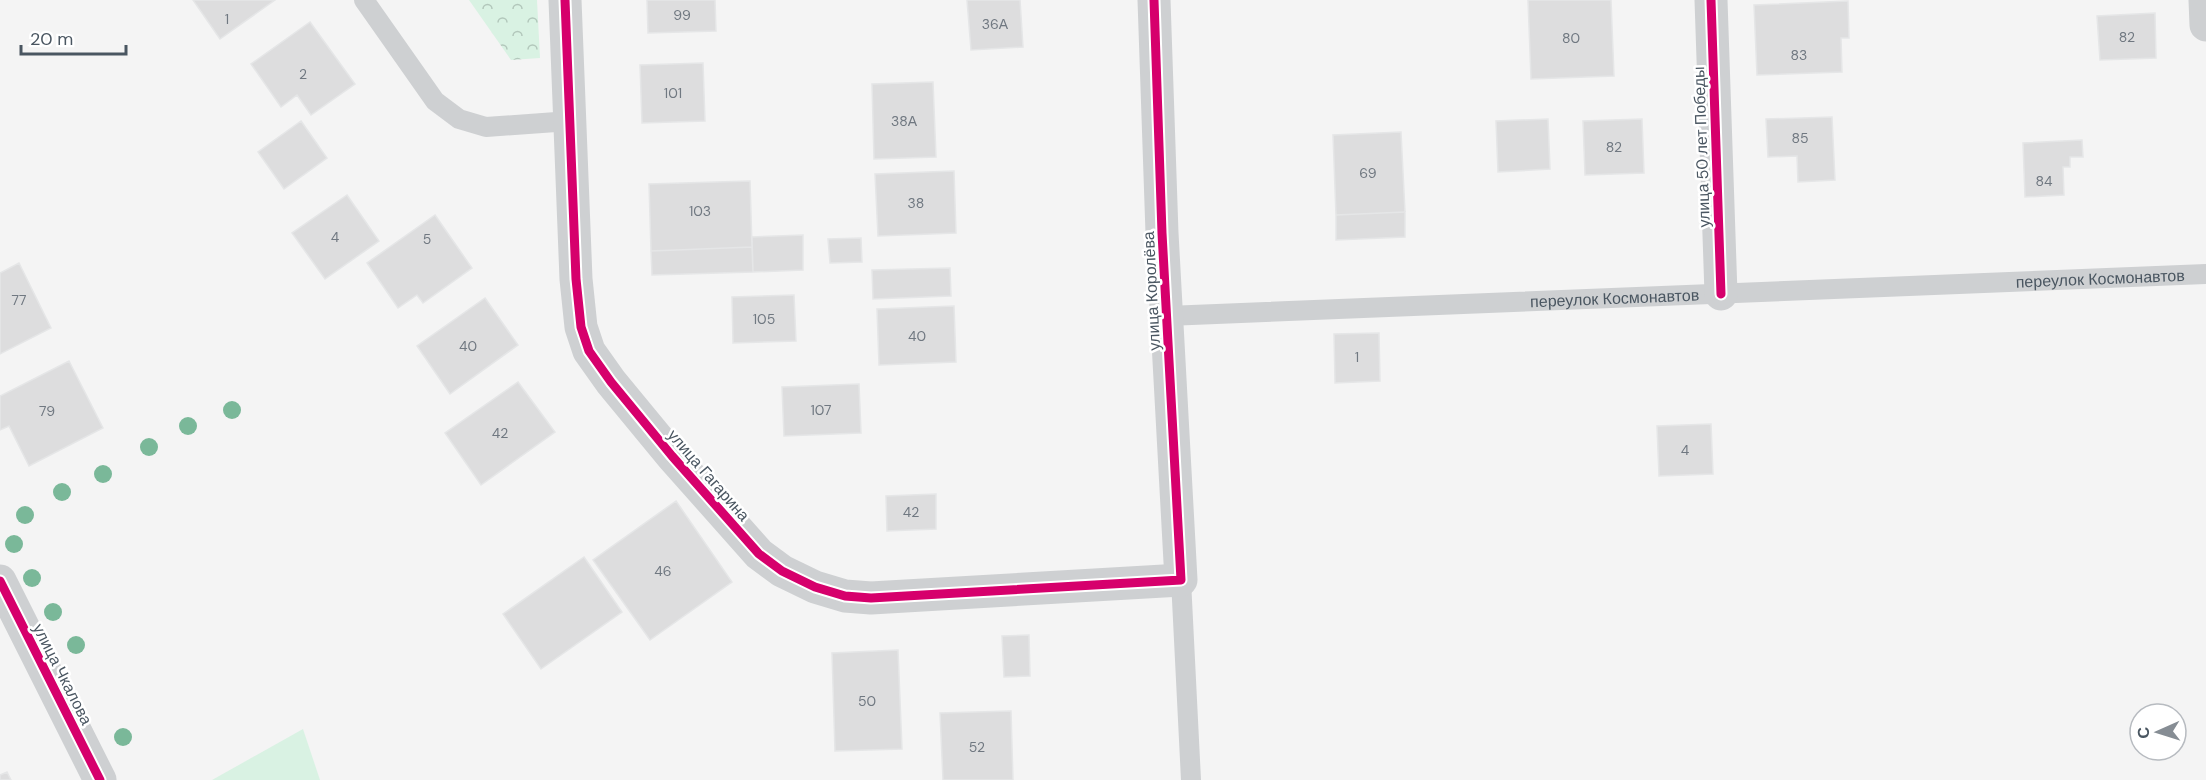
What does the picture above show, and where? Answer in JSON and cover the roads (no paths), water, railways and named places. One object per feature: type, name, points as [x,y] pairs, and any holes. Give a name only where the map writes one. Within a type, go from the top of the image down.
[{"type":"street","name":"улица Гагарина","points":[[565,0],[576,279],[584,340],[589,351],[617,390],[759,554],[783,571],[815,587],[845,596],[871,598],[1181,580]]},
{"type":"street","name":"улица Королёва","points":[[1154,0],[1181,580]]},
{"type":"street","name":"улица 50 лет Победы","points":[[1711,0],[1720,294]]},
{"type":"street","points":[[2205,0],[2206,25]]},
{"type":"street","name":"улица Чкалова","points":[[0,581],[100,780]]},
{"type":"lane","points":[[364,0],[435,101],[459,119],[486,127],[570,121]]},
{"type":"lane","name":"переулок Космонавтов","points":[[1167,316],[2206,274]]},
{"type":"lane","points":[[1181,580],[1191,780]]}]
